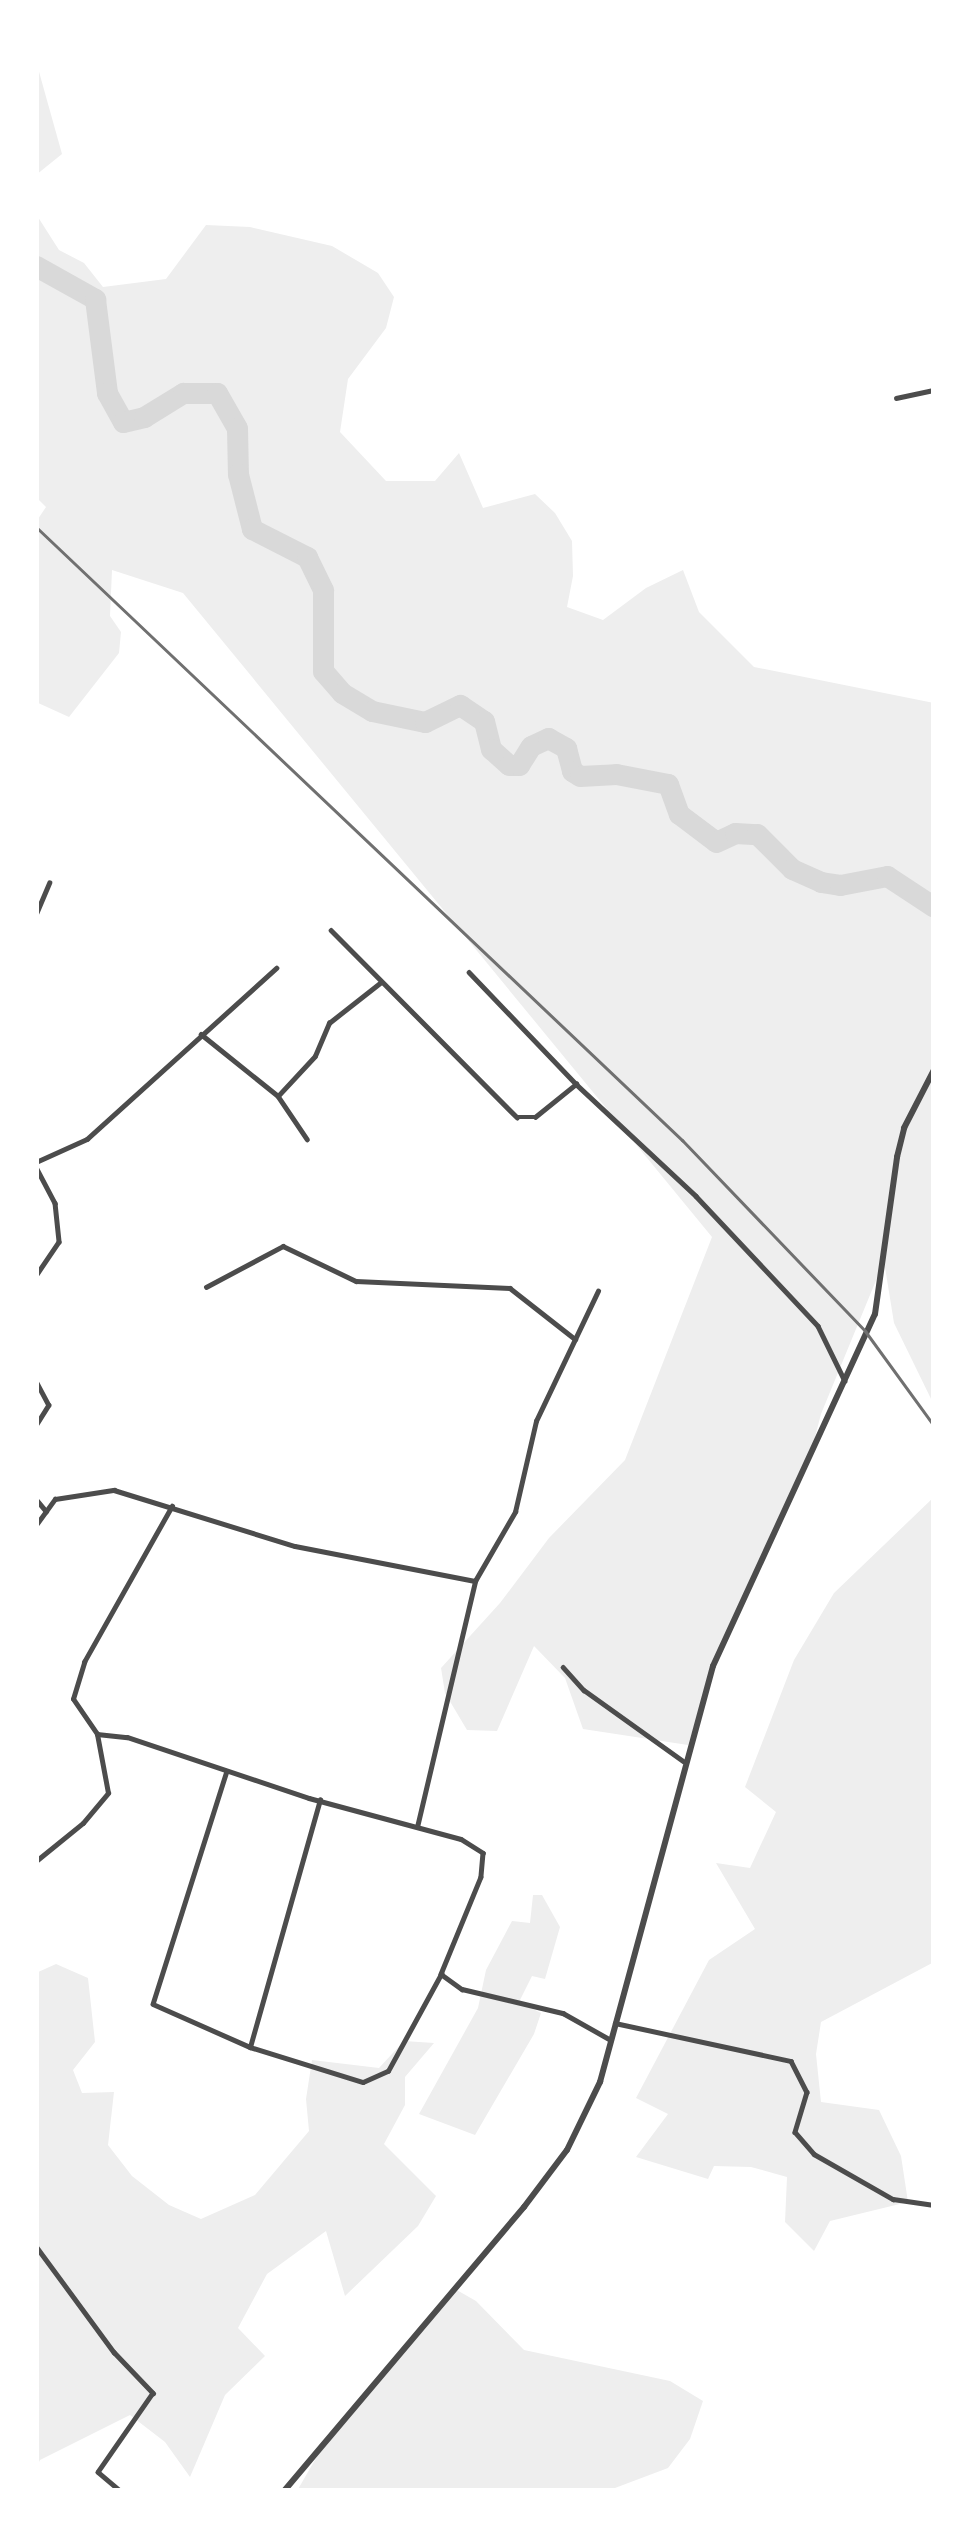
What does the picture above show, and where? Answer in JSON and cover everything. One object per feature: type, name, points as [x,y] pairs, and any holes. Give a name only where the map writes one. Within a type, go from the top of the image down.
[{"type":"street","points":[[896,398],[934,390]]},
{"type":"street","points":[[36,914],[49,883]]},
{"type":"street","points":[[331,930],[517,1117],[535,1117],[576,1084]]},
{"type":"street","points":[[36,1276],[59,1242],[55,1203],[36,1164],[87,1139],[276,968]]},
{"type":"street","points":[[469,972],[576,1084],[696,1196],[818,1326],[845,1381]]},
{"type":"street","points":[[278,1096],[315,1056],[329,1023],[380,983]]},
{"type":"street","points":[[201,1034],[278,1096],[307,1139]]},
{"type":"street","points":[[284,2491],[567,2150],[600,2082],[683,1761],[713,1666],[874,1314],[904,1128],[934,1070]]},
{"type":"street","points":[[206,1287],[283,1246],[356,1282],[510,1288],[575,1339]]},
{"type":"street","points":[[417,1827],[476,1581],[515,1512],[536,1421],[598,1292]]},
{"type":"street","points":[[36,1381],[49,1405],[36,1426]]},
{"type":"street","points":[[36,1525],[55,1499],[114,1490],[295,1546],[476,1581]]},
{"type":"street","points":[[36,1499],[46,1510]]},
{"type":"street","points":[[36,1862],[83,1823],[108,1793],[97,1734],[73,1699],[84,1661],[144,1564],[172,1506]]},
{"type":"street","points":[[563,1667],[584,1690],[683,1761]]},
{"type":"street","points":[[97,1734],[127,1737],[227,1770],[320,1801],[460,1839],[483,1853],[482,1877],[441,1974],[388,2071],[364,2082],[250,2047],[153,2004],[227,1770]]},
{"type":"street","points":[[250,2047],[320,1801]]},
{"type":"street","points":[[441,1974],[462,1989],[562,2013],[610,2040]]},
{"type":"street","points":[[615,2024],[791,2061],[807,2092],[795,2132],[814,2154],[893,2199],[934,2205]]},
{"type":"street","points":[[36,2246],[114,2352],[152,2393],[98,2472],[121,2491]]},
{"type":"shaded area","points":[[36,61],[62,154],[36,175]]},
{"type":"shaded area","points":[[36,214],[59,250],[84,263],[103,287],[166,279],[206,225],[250,227],[332,246],[378,273],[394,297],[386,328],[348,379],[340,432],[386,481],[435,481],[459,453],[483,508],[535,494],[555,513],[572,541],[573,576],[567,607],[603,620],[646,588],[683,570],[699,612],[754,667],[934,703],[934,1405],[894,1323],[884,1261],[821,1414],[810,1456],[713,1666],[688,1745],[583,1729],[565,1678],[534,1646],[497,1731],[467,1730],[445,1693],[441,1668],[500,1603],[549,1538],[625,1460],[712,1237],[183,593],[112,570],[110,616],[121,632],[119,653],[69,717],[36,702],[36,522],[46,507],[36,497]]},
{"type":"shaded area","points":[[934,1497],[934,1962],[821,2022],[816,2054],[821,2102],[879,2110],[901,2156],[908,2202],[830,2221],[814,2251],[785,2222],[787,2177],[751,2167],[714,2166],[708,2179],[636,2157],[668,2114],[636,2098],[709,1960],[755,1929],[716,1863],[750,1868],[776,1812],[745,1787],[794,1660],[834,1593]]},
{"type":"shaded area","points":[[533,1895],[542,1895],[560,1927],[545,1979],[532,1976],[519,2002],[541,2013],[534,2034],[475,2135],[419,2114],[478,2008],[486,1970],[512,1921],[530,1923]]},
{"type":"shaded area","points":[[56,1964],[88,1978],[95,2042],[73,2070],[82,2093],[114,2092],[108,2145],[132,2176],[169,2205],[201,2219],[255,2195],[309,2131],[306,2099],[312,2060],[379,2068],[404,2041],[434,2043],[405,2077],[405,2105],[384,2144],[436,2196],[418,2226],[345,2296],[326,2231],[267,2274],[238,2328],[265,2356],[225,2395],[190,2477],[165,2442],[130,2415],[40,2460],[36,2468],[36,1973]]},
{"type":"shaded area","points":[[455,2289],[476,2301],[524,2350],[670,2381],[703,2401],[690,2439],[668,2468],[607,2491],[297,2491],[323,2446]]},
{"type":"waterway","points":[[36,266],[95,299],[107,393],[123,422],[144,417],[183,393],[217,393],[237,428],[238,474],[252,529],[307,557],[323,590],[323,671],[342,693],[372,711],[425,722],[460,705],[484,721],[491,749],[509,765],[519,765],[531,746],[548,738],[566,748],[572,771],[580,776],[616,774],[668,784],[679,814],[716,842],[735,833],[757,834],[792,869],[821,882],[840,885],[887,876],[934,907]]},
{"type":"railway","points":[[36,527],[682,1140],[865,1331],[934,1426]]}]
